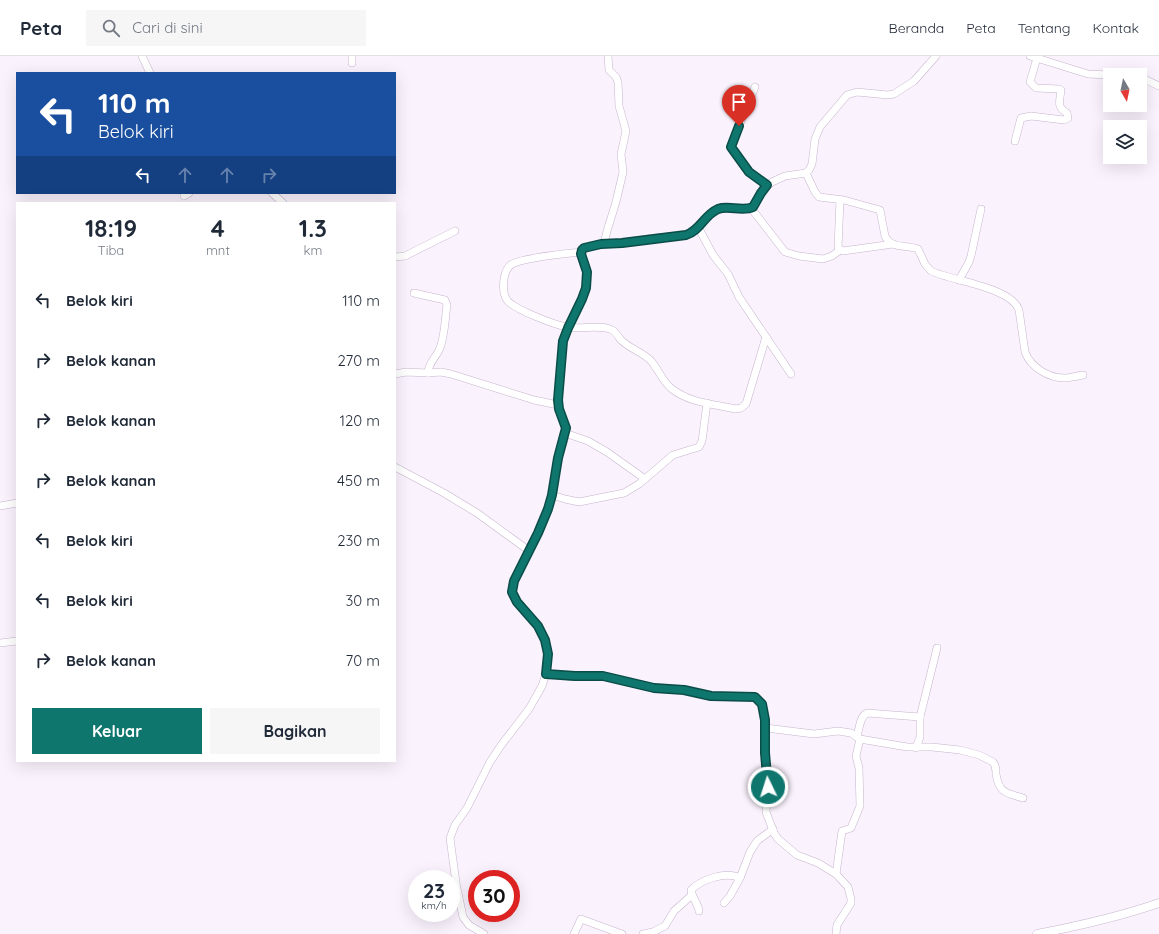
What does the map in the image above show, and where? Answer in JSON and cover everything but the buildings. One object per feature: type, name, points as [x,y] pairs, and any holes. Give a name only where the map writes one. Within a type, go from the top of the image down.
[{"type":"main road","points":[[1037,934],[1087,924],[1159,903]]},
{"type":"street","points":[[142,56],[150,72]]},
{"type":"street","points":[[604,244],[623,172],[621,154],[626,131],[619,106],[618,82],[616,77],[609,70],[608,56]]},
{"type":"street","points":[[766,337],[746,404],[741,408],[735,408],[707,403],[682,395],[672,388],[663,379],[651,360],[627,345],[614,331],[605,328],[568,328],[521,311],[513,306],[507,300],[503,292],[505,271],[511,264],[522,260],[581,252],[584,248],[604,244],[686,235],[693,232],[710,214],[719,209],[750,208],[754,205],[767,185],[785,176],[806,172],[811,167],[815,139],[820,127],[847,95],[857,92],[888,95],[894,94],[914,81],[936,56]]},
{"type":"street","points":[[1015,141],[1021,118],[1031,116],[1064,120],[1068,118],[1067,113],[1061,110],[1059,106],[1061,90],[1036,88],[1030,82],[1034,57],[1088,74],[1103,75]]},
{"type":"street","points":[[1147,80],[1159,86]]},
{"type":"street","points":[[755,87],[731,147],[749,172],[767,185]]},
{"type":"street","points":[[806,172],[815,192],[819,197],[840,200],[880,210],[884,236],[887,240],[898,246],[917,248],[925,264],[931,271],[1000,293],[1017,306],[1019,310],[1025,352],[1028,358],[1036,366],[1055,376],[1066,378],[1083,375]]},
{"type":"street","points":[[273,194],[282,202]]},
{"type":"street","points":[[840,200],[838,248],[840,250]]},
{"type":"street","points":[[750,208],[785,252],[799,256],[823,258],[832,256],[840,250],[843,251],[893,244]]},
{"type":"street","points":[[960,280],[971,256],[981,209]]},
{"type":"street","points":[[698,227],[713,255],[728,274],[739,297],[791,374]]},
{"type":"street","points":[[396,257],[405,256],[455,231]]},
{"type":"street","points":[[484,934],[469,925],[463,917],[456,883],[450,838],[455,825],[467,808],[496,753],[536,697],[546,674],[548,654],[545,640],[534,622],[517,602],[512,592],[514,581],[538,533],[548,509],[552,495],[558,458],[565,433],[565,424],[558,405],[563,341],[586,288],[587,272],[581,252]]},
{"type":"street","points":[[414,293],[445,300],[446,302],[441,344],[439,351],[429,364],[428,373]]},
{"type":"street","points":[[396,374],[406,372],[444,372],[528,398],[558,405]]},
{"type":"street","points":[[552,495],[565,500],[579,502],[624,493],[645,479],[672,455],[699,447],[702,441],[707,403]]},
{"type":"street","points":[[565,433],[588,441],[607,452],[645,479]]},
{"type":"street","points":[[396,468],[444,493],[477,513],[528,551]]},
{"type":"street","points":[[0,506],[16,503]]},
{"type":"street","points":[[0,643],[16,642]]},
{"type":"street","points":[[916,748],[920,737],[920,718],[937,648]]},
{"type":"street","points":[[546,674],[603,676],[654,688],[684,690],[711,696],[755,697],[762,704],[766,728],[765,753],[768,782],[766,808],[772,829],[778,839],[797,855],[818,863],[836,874],[848,887],[852,899],[851,903],[837,925],[836,934]]},
{"type":"street","points":[[836,874],[842,831],[852,828],[860,806],[859,768],[856,756],[862,718],[867,712],[920,718]]},
{"type":"street","points":[[766,728],[814,734],[838,731],[851,733],[858,738],[916,748],[944,747],[970,752],[990,759],[994,764],[1002,791],[1023,798]]},
{"type":"street","points":[[724,903],[730,896],[740,878],[750,852],[757,841],[772,829]]},
{"type":"street","points":[[699,911],[698,904],[692,895],[691,890],[696,885],[714,877],[735,875],[740,878]]},
{"type":"street","points":[[643,934],[653,932],[665,926],[674,911],[692,895]]},
{"type":"street","points":[[574,934],[581,920],[622,934]]},
{"type":"route","points":[[739,126],[731,147],[749,172],[767,185],[753,207],[748,209],[719,209],[703,220],[691,234],[613,244],[601,244],[590,246],[582,250],[581,254],[587,272],[586,288],[578,309],[565,333],[563,341],[558,400],[559,409],[566,428],[565,433],[558,458],[556,476],[548,509],[538,533],[514,581],[512,592],[513,597],[543,634],[548,654],[546,674],[603,676],[647,687],[684,690],[711,696],[755,697],[762,704],[765,720],[765,753],[768,787]]}]
